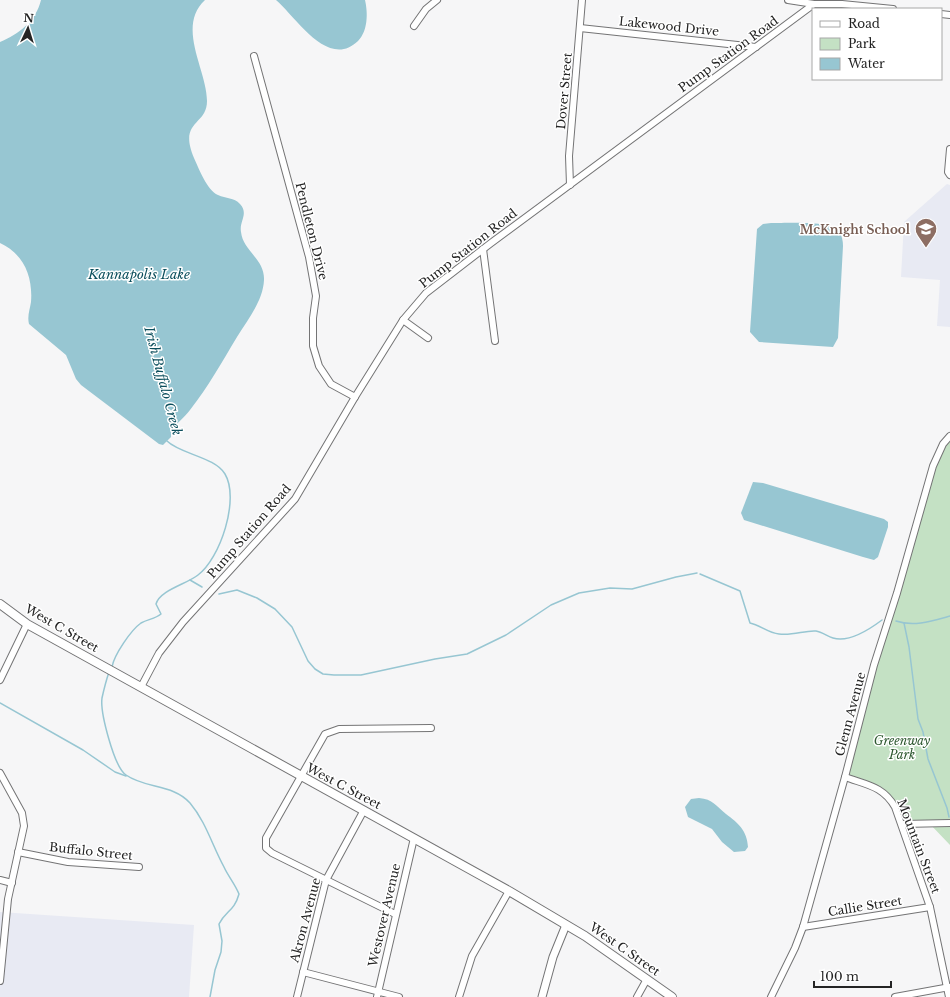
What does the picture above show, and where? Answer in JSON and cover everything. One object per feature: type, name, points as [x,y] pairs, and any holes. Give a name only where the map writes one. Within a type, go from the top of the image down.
[{"type":"main road","name":"West C Street","points":[[0,604],[27,624],[364,810],[566,924],[672,997]]},
{"type":"street","points":[[414,26],[426,9],[437,0]]},
{"type":"street","name":"Dover Street","points":[[570,185],[569,156],[582,0]]},
{"type":"street","points":[[788,0],[814,4],[842,4],[883,8]]},
{"type":"street","name":"Pump Station Road","points":[[141,687],[159,653],[183,622],[295,499],[354,397],[403,320],[426,293],[814,4]]},
{"type":"street","name":"Lakewood Drive","points":[[580,28],[756,47]]},
{"type":"street","name":"Pendleton Drive","points":[[254,56],[288,179],[316,296],[313,318],[313,346],[319,366],[331,384],[354,397]]},
{"type":"street","points":[[950,149],[948,172],[950,175]]},
{"type":"street","points":[[484,249],[495,342]]},
{"type":"street","points":[[403,320],[428,338]]},
{"type":"street","name":"Glenn Avenue","points":[[771,997],[795,948],[803,927],[845,777],[874,665],[897,593],[933,466],[943,444],[950,436]]},
{"type":"street","points":[[0,680],[27,624]]},
{"type":"street","points":[[395,914],[272,853],[266,848],[266,838],[325,734],[339,729],[431,728]]},
{"type":"street","points":[[0,773],[22,813],[24,826],[12,883],[5,928],[0,981]]},
{"type":"street","name":"Mountain Street","points":[[845,777],[881,790],[890,798],[902,824],[930,907],[949,987],[949,997]]},
{"type":"street","name":"Akron Avenue","points":[[297,997],[326,880],[364,810]]},
{"type":"street","points":[[902,824],[950,823]]},
{"type":"street","name":"Westover Avenue","points":[[378,994],[395,914],[414,838]]},
{"type":"street","name":"Buffalo Street","points":[[18,852],[68,862],[139,867]]},
{"type":"street","points":[[0,880],[12,883]]},
{"type":"street","points":[[459,997],[472,956],[509,891]]},
{"type":"street","name":"Callie Street","points":[[803,927],[930,907]]},
{"type":"street","points":[[542,997],[552,957],[566,924]]},
{"type":"street","points":[[303,972],[378,994],[399,997]]},
{"type":"street","points":[[637,997],[647,979]]},
{"type":"street","points":[[895,997],[949,987]]},
{"type":"shaded area","name":"McKnight School","points":[[947,184],[950,185],[950,327],[937,326],[940,280],[901,277],[904,222]]},
{"type":"shaded area","points":[[0,912],[194,925],[189,997],[0,997]]},
{"type":"green space","name":"Greenway Park","points":[[950,436],[950,845],[929,823],[902,824],[892,803],[881,792],[875,788],[845,777],[933,466]]},
{"type":"water","name":"Kannapolis Lake","points":[[41,0],[205,0],[197,11],[193,23],[193,36],[206,89],[207,101],[206,109],[203,115],[191,130],[189,137],[190,146],[194,158],[210,189],[218,195],[235,200],[243,208],[244,214],[241,232],[243,239],[261,266],[264,280],[258,303],[250,317],[203,392],[188,413],[171,430],[171,437],[163,445],[159,444],[81,385],[76,379],[66,355],[29,324],[28,315],[31,302],[31,293],[28,275],[21,260],[15,253],[0,243],[0,42],[14,35],[26,26],[39,8]]},
{"type":"water","points":[[276,0],[365,0],[367,16],[364,32],[358,41],[347,48],[335,49],[324,45],[313,38]]},
{"type":"water","points":[[763,224],[826,225],[834,227],[840,233],[843,246],[838,338],[833,347],[759,342],[750,332],[757,229]]},
{"type":"water","points":[[753,482],[763,483],[884,519],[888,522],[888,527],[878,557],[874,560],[863,557],[744,520],[741,513]]},
{"type":"water","points":[[699,798],[714,803],[744,831],[748,847],[745,851],[734,852],[722,842],[712,829],[688,817],[685,807],[691,799]]},
{"type":"waterway","name":"Irish Buffalo Creek","points":[[112,667],[119,650],[137,626],[161,614],[156,604],[159,599],[168,591],[198,575],[206,567],[214,556],[220,543],[229,513],[229,485],[225,474],[220,468],[206,460],[180,449],[167,441]]},
{"type":"waterway","points":[[219,594],[237,590],[257,598],[275,609],[292,627],[308,661],[315,669],[323,674],[361,675],[435,659],[467,654],[506,635],[551,605],[579,593],[610,588],[632,589],[697,573]]},
{"type":"waterway","points":[[700,574],[740,591],[750,623],[775,633],[789,634],[816,631],[833,638],[846,639],[865,631],[882,620]]},
{"type":"waterway","points":[[190,580],[202,587]]},
{"type":"waterway","points":[[896,621],[903,623],[916,623],[950,616]]},
{"type":"waterway","points":[[904,623],[909,647],[918,719],[923,732],[928,759],[949,817]]},
{"type":"waterway","name":"Irish Buffalo Creek","points":[[109,672],[102,698],[103,715],[109,739],[121,770],[126,775],[142,783],[168,789],[183,797],[190,803],[196,810],[205,826],[220,859],[239,894],[235,904],[219,924],[222,941],[221,952],[215,970],[210,997]]},
{"type":"waterway","points":[[0,703],[83,750],[115,772],[126,776]]},
{"type":"place","name":"McKnight School","points":[[926,248]]}]
